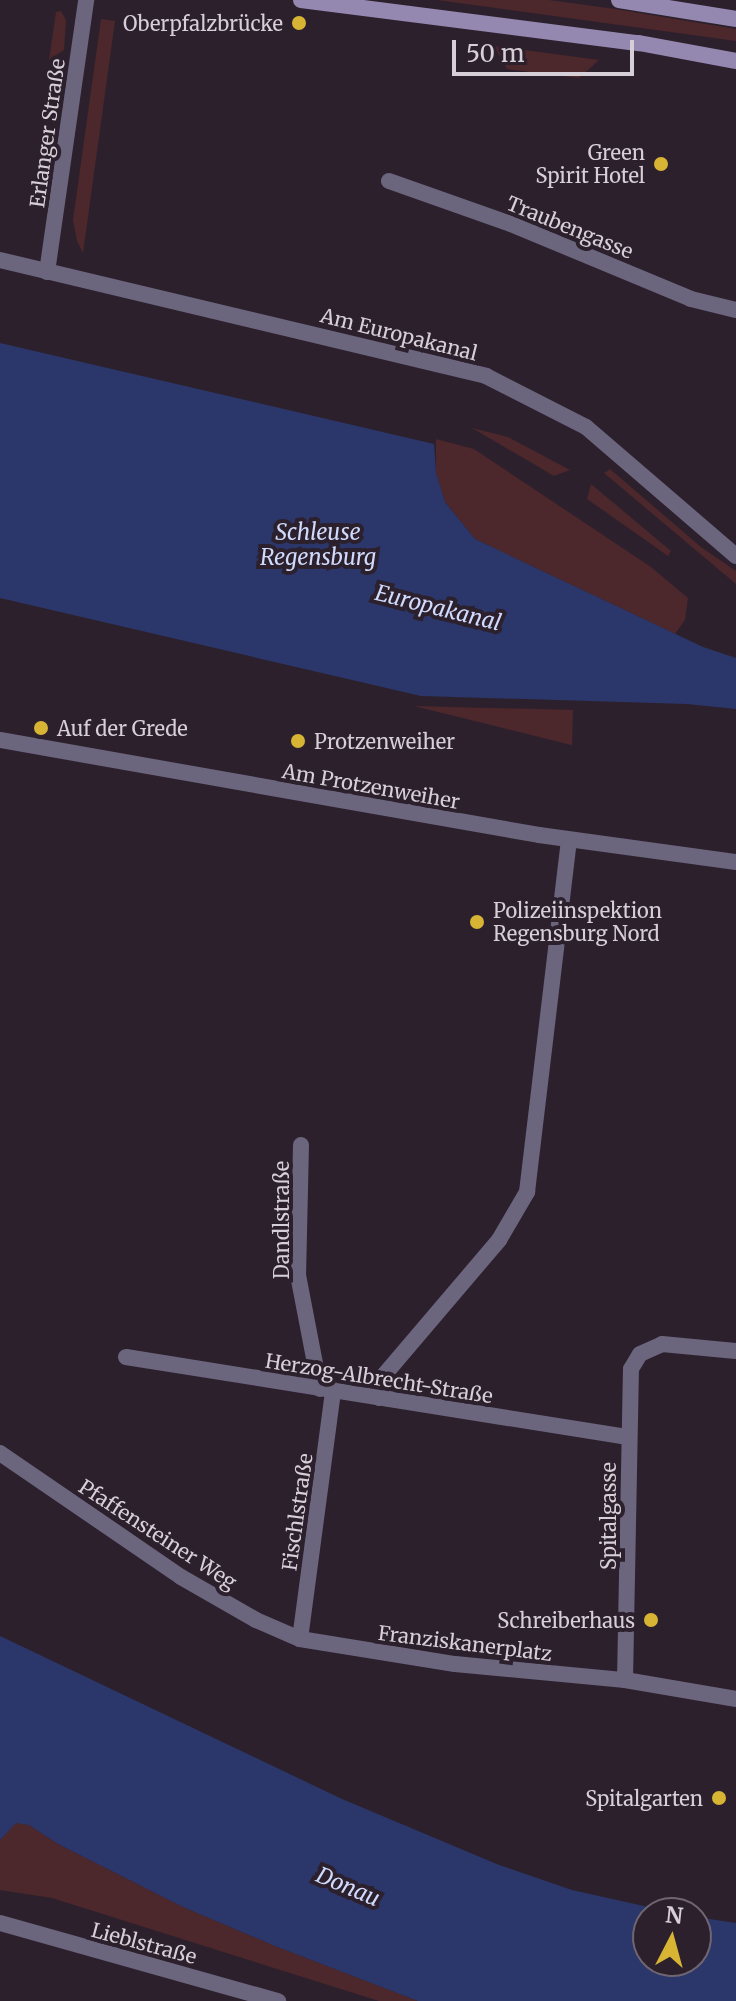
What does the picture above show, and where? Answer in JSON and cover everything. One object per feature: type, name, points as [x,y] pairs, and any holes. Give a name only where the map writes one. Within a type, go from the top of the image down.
[{"type":"main road","points":[[301,0],[639,43],[736,61]]},
{"type":"main road","points":[[619,0],[736,19]]},
{"type":"street","name":"Erlanger Straße","points":[[47,272],[86,0]]},
{"type":"street","name":"Traubengasse","points":[[389,181],[511,224],[691,299],[736,310]]},
{"type":"street","name":"Am Europakanal","points":[[0,260],[486,376],[586,427],[736,556]]},
{"type":"street","name":"Am Protzenweiher","points":[[0,740],[569,840],[736,862]]},
{"type":"street","points":[[379,1398],[385,1374],[499,1240],[527,1192],[569,840]]},
{"type":"street","name":"Dandlstraße","points":[[301,1145],[298,1275],[327,1390]]},
{"type":"street","name":"Spitalgasse","points":[[625,1680],[630,1495],[627,1437],[631,1369],[640,1354],[650,1347],[674,1343],[736,1351]]},
{"type":"street","name":"Herzog-Albrecht-Straße","points":[[126,1357],[627,1437]]},
{"type":"street","name":"Fischlstraße","points":[[300,1639],[327,1390]]},
{"type":"street","name":"Pfaffensteiner Weg","points":[[0,1453],[181,1577],[256,1620],[300,1639]]},
{"type":"street","name":"Franziskanerplatz","points":[[300,1639],[455,1664],[625,1680],[736,1699]]},
{"type":"street","name":"Lieblstraße","points":[[0,1923],[244,1996],[278,2001]]},
{"type":"shaded area","points":[[437,0],[549,0],[615,9],[736,29],[736,41]]},
{"type":"shaded area","points":[[61,11],[66,20],[64,50],[49,60],[56,12]]},
{"type":"shaded area","points":[[101,19],[115,21],[83,253],[73,220]]},
{"type":"shaded area","points":[[494,46],[599,60],[579,78],[507,69]]},
{"type":"shaded area","points":[[472,428],[508,437],[570,470],[554,476]]},
{"type":"shaded area","points":[[436,439],[474,449],[651,567],[688,598],[685,620],[675,634],[475,539],[445,502],[436,473]]},
{"type":"shaded area","points":[[610,469],[701,547],[736,571],[736,584],[604,473]]},
{"type":"shaded area","points":[[591,484],[671,551],[668,556],[587,499]]},
{"type":"shaded area","points":[[414,706],[573,710],[572,745],[571,745]]},
{"type":"shaded area","points":[[16,1822],[29,1825],[58,1844],[183,1907],[418,2001],[379,2001],[52,1898],[0,1890],[0,1840]]},
{"type":"water","name":"Schleuse Regensburg","points":[[0,343],[434,444],[436,473],[445,502],[475,539],[703,647],[736,658],[736,709],[687,704],[421,696],[0,598]]},
{"type":"water","name":"Donau","points":[[0,1636],[342,1799],[499,1865],[572,1890],[632,1903],[632,1977],[712,1977],[712,1919],[736,1923],[736,2001],[418,2001],[183,1907],[58,1844],[29,1825],[16,1823],[0,1840]]},
{"type":"place","name":"Oberpfalzbrücke","points":[[299,23]]},
{"type":"place","name":"Green Spirit Hotel","points":[[661,164]]},
{"type":"place","name":"Auf der Grede","points":[[41,728]]},
{"type":"place","name":"Protzenweiher","points":[[298,741]]},
{"type":"place","name":"Polizeiinspektion Regensburg Nord","points":[[477,922]]},
{"type":"place","name":"Schreiberhaus","points":[[651,1620]]},
{"type":"place","name":"Spitalgarten","points":[[719,1798]]},
{"type":"water label","name":"Europakanal","points":[[438,608]]}]
